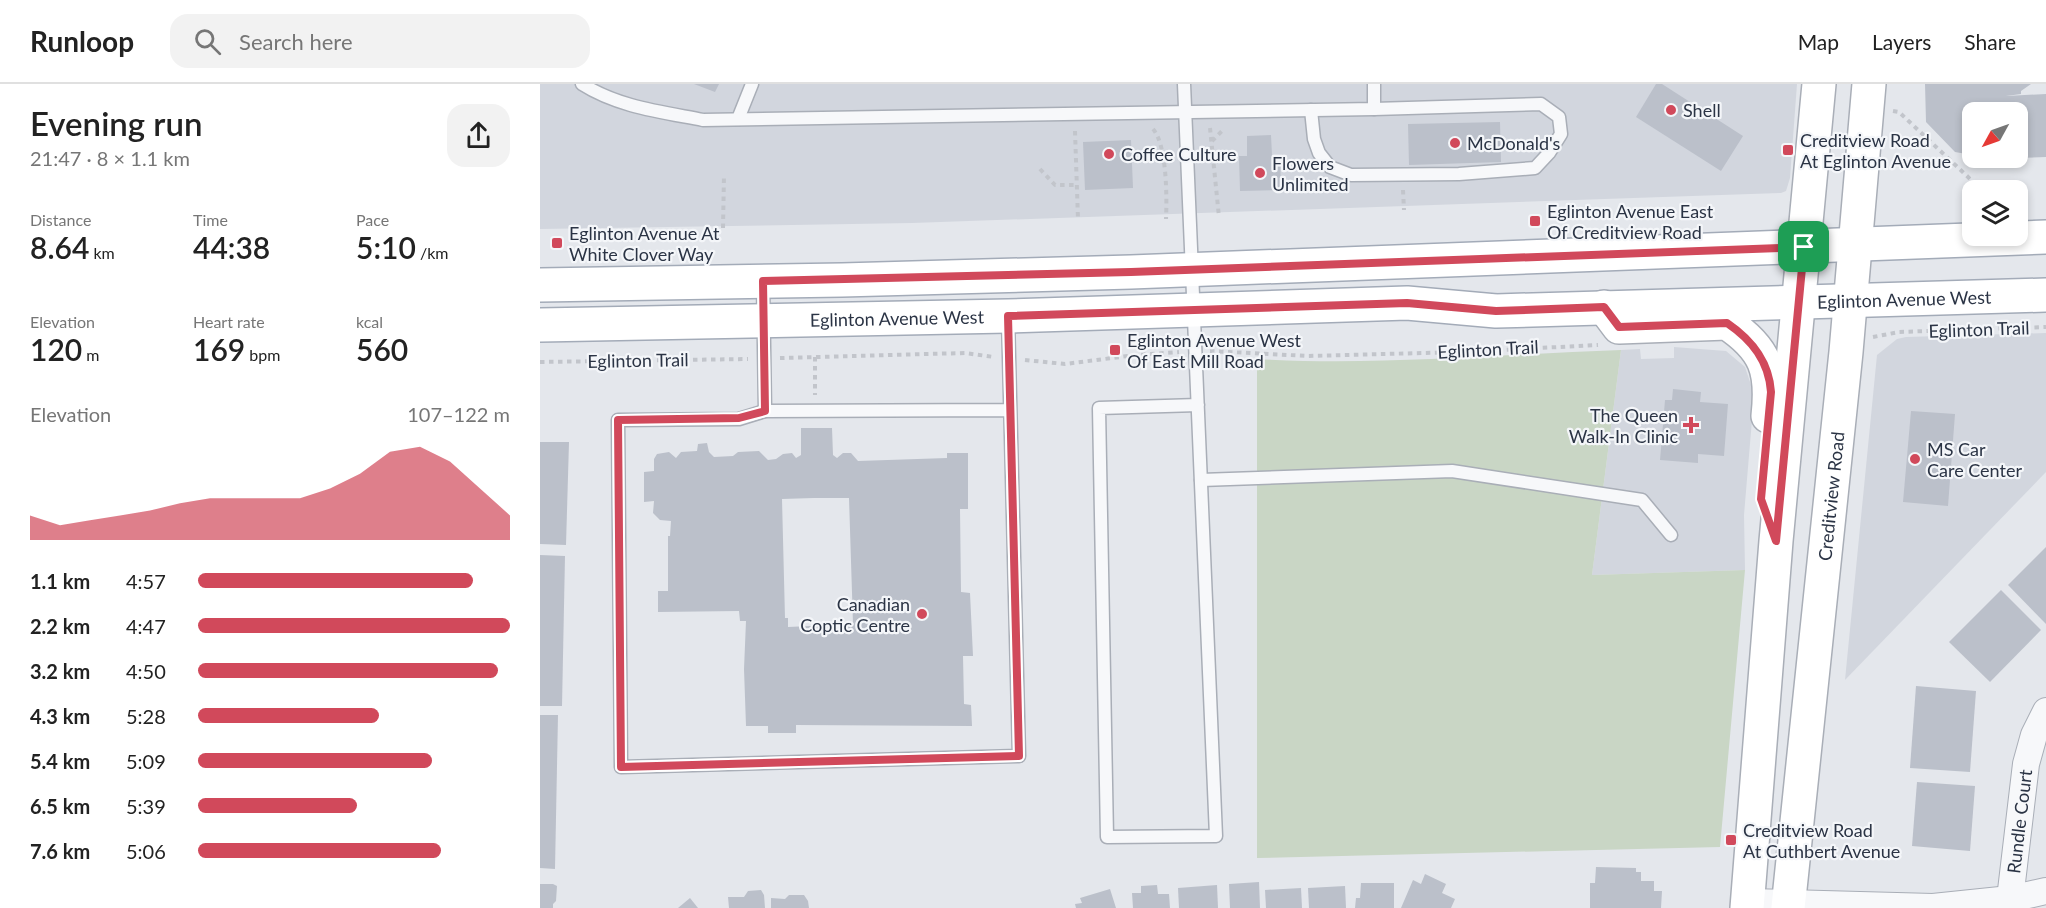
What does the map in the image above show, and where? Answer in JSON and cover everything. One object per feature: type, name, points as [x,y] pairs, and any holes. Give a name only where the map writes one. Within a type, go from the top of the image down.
[{"type":"main road","points":[[1747,905],[1776,541],[1819,84]]},
{"type":"main road","name":"Creditview Road","points":[[1789,906],[1851,301],[1869,84]]},
{"type":"main road","points":[[540,285],[1192,270],[2046,237]]},
{"type":"main road","name":"Eglinton Avenue West","points":[[540,325],[1008,316],[1407,303],[1496,311],[2046,295]]},
{"type":"main road","points":[[1604,307],[1619,327],[1727,323],[1740,332],[1761,355],[1770,375],[1771,392],[1761,499],[1776,541]]},
{"type":"street","name":"Rundle Court","points":[[2010,898],[2026,764],[2034,735],[2046,711]]},
{"type":"street","points":[[1747,905],[1933,907],[2010,898],[2046,891]]},
{"type":"lane","points":[[582,84],[598,94],[652,111],[703,120],[1208,111],[1374,109],[1540,104],[1559,117],[1561,134],[1549,153],[1534,168],[1460,174],[1351,175],[1330,167],[1319,153],[1314,139],[1311,110]]},
{"type":"lane","points":[[738,119],[752,84]]},
{"type":"lane","points":[[1184,84],[1194,310],[1198,405],[1201,480],[1216,836],[1107,837],[1099,408],[1198,405]]},
{"type":"lane","points":[[1374,84],[1374,109]]},
{"type":"lane","points":[[763,281],[765,411]]},
{"type":"lane","points":[[1008,316],[1019,756],[621,767],[618,420],[739,418],[765,411],[1009,410]]},
{"type":"lane","points":[[1201,480],[1452,471],[1642,500],[1671,535]]},
{"type":"path","points":[[1208,111],[1219,217]]},
{"type":"path","points":[[1893,111],[1899,112],[1971,180]]},
{"type":"path","points":[[1075,123],[1078,219]]},
{"type":"path","points":[[1150,127],[1162,147],[1166,219]]},
{"type":"path","points":[[1040,169],[1054,185],[1077,185]]},
{"type":"path","points":[[723,228],[724,174]]},
{"type":"path","name":"Eglinton Trail","points":[[1876,337],[1899,332],[2046,327]]},
{"type":"path","name":"Eglinton Trail","points":[[1229,350],[1308,356],[1461,352],[1610,344]]},
{"type":"path","points":[[1039,362],[1065,364],[1166,352]]},
{"type":"path","points":[[790,358],[965,353]]},
{"type":"path","points":[[815,357],[815,411]]},
{"type":"path","name":"Eglinton Trail","points":[[540,362],[737,359]]},
{"type":"shaded area","points":[[540,84],[1797,84],[1790,178],[1786,191],[1781,193],[912,223],[540,229]]},
{"type":"shaded area","points":[[2046,333],[2046,472],[1845,680],[1877,355],[1897,339],[1906,337]]},
{"type":"shaded area","points":[[1674,347],[1726,351],[1745,367],[1752,388],[1753,408],[1744,515],[1745,570],[1592,575],[1621,350],[1640,349],[1641,359],[1674,358]]},
{"type":"green space","points":[[1621,350],[1592,575],[1745,570],[1720,847],[1257,858],[1257,359],[1394,360]]},
{"type":"building","points":[[694,84],[719,84],[715,92]]},
{"type":"building","points":[[1656,84],[1662,84],[1743,136],[1721,171],[1636,117]]},
{"type":"building","points":[[1925,84],[2031,84],[2021,91],[2021,94],[2006,96],[2046,94],[2046,157],[2028,158],[2028,102],[1962,102],[1962,153],[1955,152],[1926,122]]},
{"type":"building","name":"McDonald's","points":[[1500,122],[1501,162],[1409,165],[1408,124]]},
{"type":"building","name":"Flowers Unlimited","points":[[1271,135],[1272,155],[1280,155],[1281,190],[1240,191],[1239,156],[1247,156],[1247,136]]},
{"type":"building","points":[[1131,140],[1133,188],[1085,190],[1083,142]]},
{"type":"building","points":[[1673,389],[1701,392],[1700,402],[1728,404],[1724,456],[1698,454],[1698,463],[1660,460],[1665,400],[1672,400]]},
{"type":"building","points":[[1911,411],[1955,414],[1948,506],[1903,502]]},
{"type":"building","points":[[801,428],[832,428],[833,455],[837,458],[843,453],[851,453],[858,461],[947,458],[947,453],[968,453],[968,509],[960,509],[961,592],[970,593],[973,656],[963,656],[964,704],[971,705],[972,726],[796,725],[796,733],[768,733],[768,726],[746,726],[744,669],[746,621],[740,621],[739,611],[658,612],[658,591],[668,591],[668,536],[670,536],[671,521],[660,520],[653,513],[654,501],[644,502],[644,472],[654,471],[654,459],[657,454],[669,452],[676,458],[681,452],[697,451],[698,444],[707,443],[709,452],[714,457],[759,451],[768,460],[776,459],[783,454],[792,453],[796,458],[801,455]],"holes":[[[849,498],[853,624],[788,627],[788,618],[785,618],[782,499]]]},
{"type":"building","points":[[540,442],[569,442],[566,545],[540,544]]},
{"type":"building","points":[[2046,547],[2046,624],[2008,585]]},
{"type":"building","points":[[540,555],[565,556],[562,706],[540,706]]},
{"type":"building","points":[[2001,590],[2041,630],[1990,682],[1949,642]]},
{"type":"building","points":[[1916,686],[1976,691],[1970,772],[1910,768]]},
{"type":"building","points":[[540,715],[558,715],[555,869],[540,868]]},
{"type":"building","points":[[1917,782],[1975,786],[1970,851],[1912,846]]},
{"type":"building","points":[[1596,867],[1636,868],[1636,872],[1641,872],[1641,881],[1654,881],[1654,891],[1662,891],[1661,908],[1590,908],[1590,883],[1595,883]]},
{"type":"building","points":[[1425,874],[1446,884],[1442,893],[1455,899],[1451,908],[1401,908],[1413,880],[1421,884]]},
{"type":"building","points":[[1259,882],[1260,908],[1230,908],[1229,884]]},
{"type":"building","points":[[1361,883],[1394,883],[1394,908],[1355,908],[1356,898],[1360,898]]},
{"type":"building","points":[[540,884],[557,886],[553,908],[540,908]]},
{"type":"building","points":[[1157,885],[1158,894],[1169,894],[1170,908],[1133,908],[1132,893],[1141,893],[1141,886]]},
{"type":"building","points":[[1217,885],[1218,908],[1179,908],[1178,888]]},
{"type":"building","points":[[1345,886],[1346,908],[1309,908],[1308,888]]},
{"type":"building","points":[[1301,888],[1302,908],[1266,908],[1265,890]]},
{"type":"building","points":[[1110,889],[1116,908],[1076,908],[1075,904],[1082,903],[1080,898]]},
{"type":"building","points":[[761,890],[764,895],[765,908],[729,908],[728,897],[744,897],[748,891]]},
{"type":"building","points":[[789,895],[804,895],[809,908],[771,908],[771,898],[785,899]]},
{"type":"building","points":[[690,898],[698,908],[678,908]]},
{"type":"place","name":"Shell","points":[[1671,110]]},
{"type":"place","name":"McDonald's","points":[[1455,143]]},
{"type":"place","name":"Creditview Road At Eglinton Avenue","points":[[1788,150]]},
{"type":"place","name":"Coffee Culture","points":[[1109,154]]},
{"type":"place","name":"Flowers Unlimited","points":[[1260,173]]},
{"type":"place","name":"Eglinton Avenue East Of Creditview Road","points":[[1535,221]]},
{"type":"place","name":"Eglinton Avenue At White Clover Way","points":[[557,243]]},
{"type":"place","name":"Eglinton Avenue West Of East Mill Road","points":[[1115,350]]},
{"type":"place","name":"The Queen Walk-In Clinic","points":[[1691,425]]},
{"type":"place","name":"MS Car Care Center","points":[[1915,459]]},
{"type":"place","name":"Canadian Coptic Centre","points":[[922,614]]},
{"type":"place","name":"Creditview Road At Cuthbert Avenue","points":[[1731,840]]},
{"type":"route","points":[[1804,247],[1776,541],[1761,499],[1771,392],[1770,375],[1761,355],[1740,332],[1727,323],[1619,327],[1604,307],[1496,311],[1407,303],[1008,316],[1019,756],[621,767],[618,420],[739,418],[765,411],[763,281],[1131,272],[1804,247]]}]
